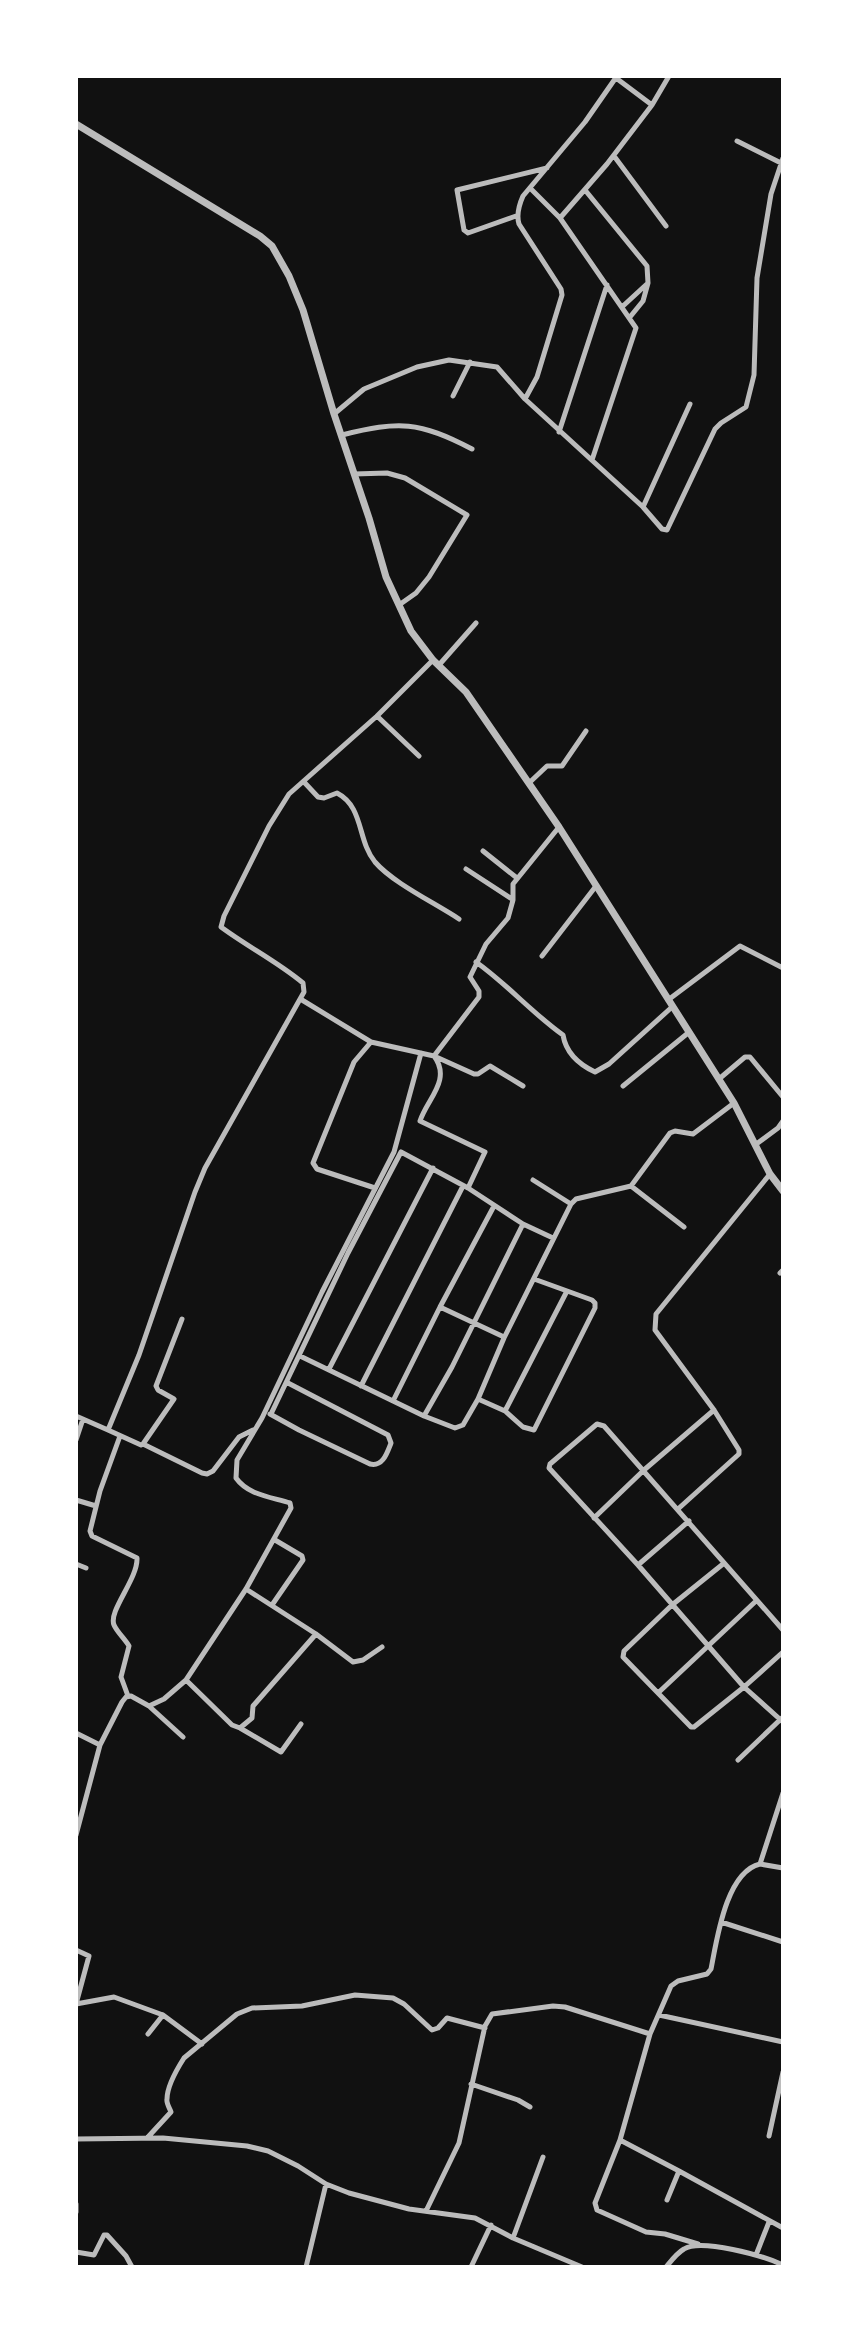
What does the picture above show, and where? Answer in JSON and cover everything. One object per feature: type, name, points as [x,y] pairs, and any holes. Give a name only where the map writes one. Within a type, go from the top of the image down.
[{"type":"street","points":[[560,218],[614,156],[652,105],[669,76]]},
{"type":"street","points":[[525,399],[537,377],[562,295],[519,224],[517,216],[523,196],[585,122],[617,77],[652,105]]},
{"type":"street","points":[[76,124],[272,246],[303,310],[386,577],[411,631],[466,692],[559,827],[734,1103],[770,1174],[783,1191]]},
{"type":"street","points":[[334,414],[368,387],[417,367],[449,360],[498,367],[559,432],[643,507],[662,529],[667,530],[715,429],[746,407],[754,375],[757,278],[771,194],[782,160],[737,141]]},
{"type":"street","points":[[614,156],[666,226]]},
{"type":"street","points":[[517,216],[468,233],[464,230],[456,191],[548,167]]},
{"type":"street","points":[[530,188],[560,218],[635,324],[635,332],[592,460]]},
{"type":"street","points":[[585,190],[647,266],[648,283],[643,301],[630,317]]},
{"type":"street","points":[[623,306],[648,283]]},
{"type":"street","points":[[559,432],[607,284]]},
{"type":"street","points":[[453,396],[470,362]]},
{"type":"street","points":[[643,507],[690,404]]},
{"type":"street","points":[[342,435],[375,427],[410,425],[472,449]]},
{"type":"street","points":[[354,474],[387,473],[405,478],[467,515],[429,577],[416,593],[398,605]]},
{"type":"street","points":[[108,1430],[139,1355],[205,1168],[305,990],[303,983],[221,927],[221,924],[276,813],[289,794],[476,623]]},
{"type":"street","points":[[377,716],[419,756]]},
{"type":"street","points":[[529,783],[547,766],[562,766],[586,731]]},
{"type":"street","points":[[304,782],[318,797],[337,793],[342,795],[357,813],[365,848],[377,864],[459,919]]},
{"type":"street","points":[[434,1056],[479,997],[478,989],[470,979],[476,962],[495,931],[508,918],[513,900],[512,886],[559,827]]},
{"type":"street","points":[[483,851],[517,878]]},
{"type":"street","points":[[466,869],[513,900]]},
{"type":"street","points":[[542,956],[596,886]]},
{"type":"street","points":[[476,962],[563,1035],[564,1047],[573,1058],[595,1072],[609,1064],[670,1004],[740,946],[783,968]]},
{"type":"street","points":[[302,1000],[371,1042],[434,1056],[474,1074],[490,1066],[523,1086]]},
{"type":"street","points":[[623,1086],[688,1033]]},
{"type":"street","points":[[371,1042],[354,1062],[313,1163],[317,1169],[375,1188]]},
{"type":"street","points":[[149,1706],[164,1699],[186,1680],[246,1589],[291,1508],[290,1503],[251,1491],[240,1483],[235,1473],[237,1460],[288,1383],[398,1150],[421,1053]]},
{"type":"street","points":[[361,1386],[485,1152],[420,1121],[439,1084],[440,1070],[434,1056]]},
{"type":"street","points":[[719,1079],[745,1057],[750,1057],[783,1097]]},
{"type":"street","points":[[300,1356],[424,1416],[455,1428],[463,1425],[571,1204],[576,1199],[631,1186],[670,1133],[693,1134],[734,1103]]},
{"type":"street","points":[[755,1145],[783,1121]]},
{"type":"street","points":[[268,1413],[322,1292],[398,1150]]},
{"type":"street","points":[[398,1150],[466,1187],[523,1224],[553,1238]]},
{"type":"street","points":[[329,1369],[433,1168]]},
{"type":"street","points":[[678,1509],[739,1454],[738,1447],[714,1410],[655,1330],[656,1314],[770,1174]]},
{"type":"street","points":[[533,1180],[571,1204]]},
{"type":"street","points":[[631,1186],[684,1227]]},
{"type":"street","points":[[393,1401],[494,1206]]},
{"type":"street","points":[[424,1416],[523,1224]]},
{"type":"street","points":[[478,1399],[505,1411],[523,1427],[534,1430],[595,1308],[592,1300],[534,1279]]},
{"type":"street","points":[[505,1411],[567,1291]]},
{"type":"street","points":[[440,1307],[504,1338]]},
{"type":"street","points":[[143,1444],[174,1399],[156,1386],[182,1319]]},
{"type":"street","points":[[268,1413],[370,1464],[382,1462],[391,1443],[388,1435],[288,1383]]},
{"type":"street","points":[[594,1518],[714,1410]]},
{"type":"street","points":[[76,1416],[207,1474],[213,1471],[239,1437],[254,1430]]},
{"type":"street","points":[[76,1440],[83,1419]]},
{"type":"street","points":[[738,1760],[782,1719],[744,1687],[549,1468],[550,1464],[597,1424],[601,1424],[783,1630]]},
{"type":"street","points":[[120,1436],[90,1531],[92,1536],[137,1558],[129,1588],[113,1616],[115,1627],[129,1646],[121,1677],[128,1696],[149,1706],[183,1737]]},
{"type":"street","points":[[76,1500],[96,1506]]},
{"type":"street","points":[[638,1565],[689,1521]]},
{"type":"street","points":[[272,1605],[303,1560],[302,1556],[275,1540]]},
{"type":"street","points":[[76,1564],[86,1568]]},
{"type":"street","points":[[723,1564],[672,1605],[622,1653],[623,1657],[687,1726],[694,1727],[783,1652]]},
{"type":"street","points":[[246,1589],[353,1662],[363,1660],[382,1647]]},
{"type":"street","points":[[658,1693],[756,1601]]},
{"type":"street","points":[[240,1728],[252,1718],[253,1706],[316,1634]]},
{"type":"street","points":[[186,1680],[232,1725],[281,1752],[301,1724]]},
{"type":"street","points":[[76,1835],[100,1745],[128,1696]]},
{"type":"street","points":[[76,1733],[100,1745]]},
{"type":"street","points":[[760,1864],[783,1793]]},
{"type":"street","points":[[783,1868],[760,1864],[741,1875],[721,1922],[711,1969],[707,1974],[678,1981],[671,1986],[650,2034],[620,2140],[595,2203],[597,2210],[646,2232],[756,2255],[783,2265]]},
{"type":"street","points":[[721,1922],[783,1942]]},
{"type":"street","points":[[76,1950],[89,1956],[76,2004],[114,1997],[163,2015],[202,2044]]},
{"type":"street","points":[[148,2138],[171,2112],[166,2101],[184,2058],[237,2014],[252,2008],[302,2006],[355,1995],[393,1998],[432,2030],[447,2018],[485,2028]]},
{"type":"street","points":[[426,2211],[459,2143],[489,2018],[498,2011],[565,2007],[650,2034]]},
{"type":"street","points":[[148,2034],[163,2015]]},
{"type":"street","points":[[659,2015],[783,2042]]},
{"type":"street","points":[[769,2136],[783,2072]]},
{"type":"street","points":[[471,2084],[530,2107]]},
{"type":"street","points":[[76,2139],[148,2138],[247,2146],[278,2156],[326,2184],[380,2203],[475,2218],[582,2267]]},
{"type":"street","points":[[620,2140],[783,2228]]},
{"type":"street","points":[[513,2238],[543,2157]]},
{"type":"street","points":[[667,2200],[679,2171]]},
{"type":"street","points":[[306,2267],[326,2184]]},
{"type":"street","points":[[76,2204],[76,2212]]},
{"type":"street","points":[[756,2255],[769,2222]]},
{"type":"street","points":[[471,2267],[491,2225]]},
{"type":"street","points":[[76,2252],[94,2255],[104,2235],[107,2235],[132,2267]]},
{"type":"street","points":[[666,2267],[681,2250],[698,2244]]}]
